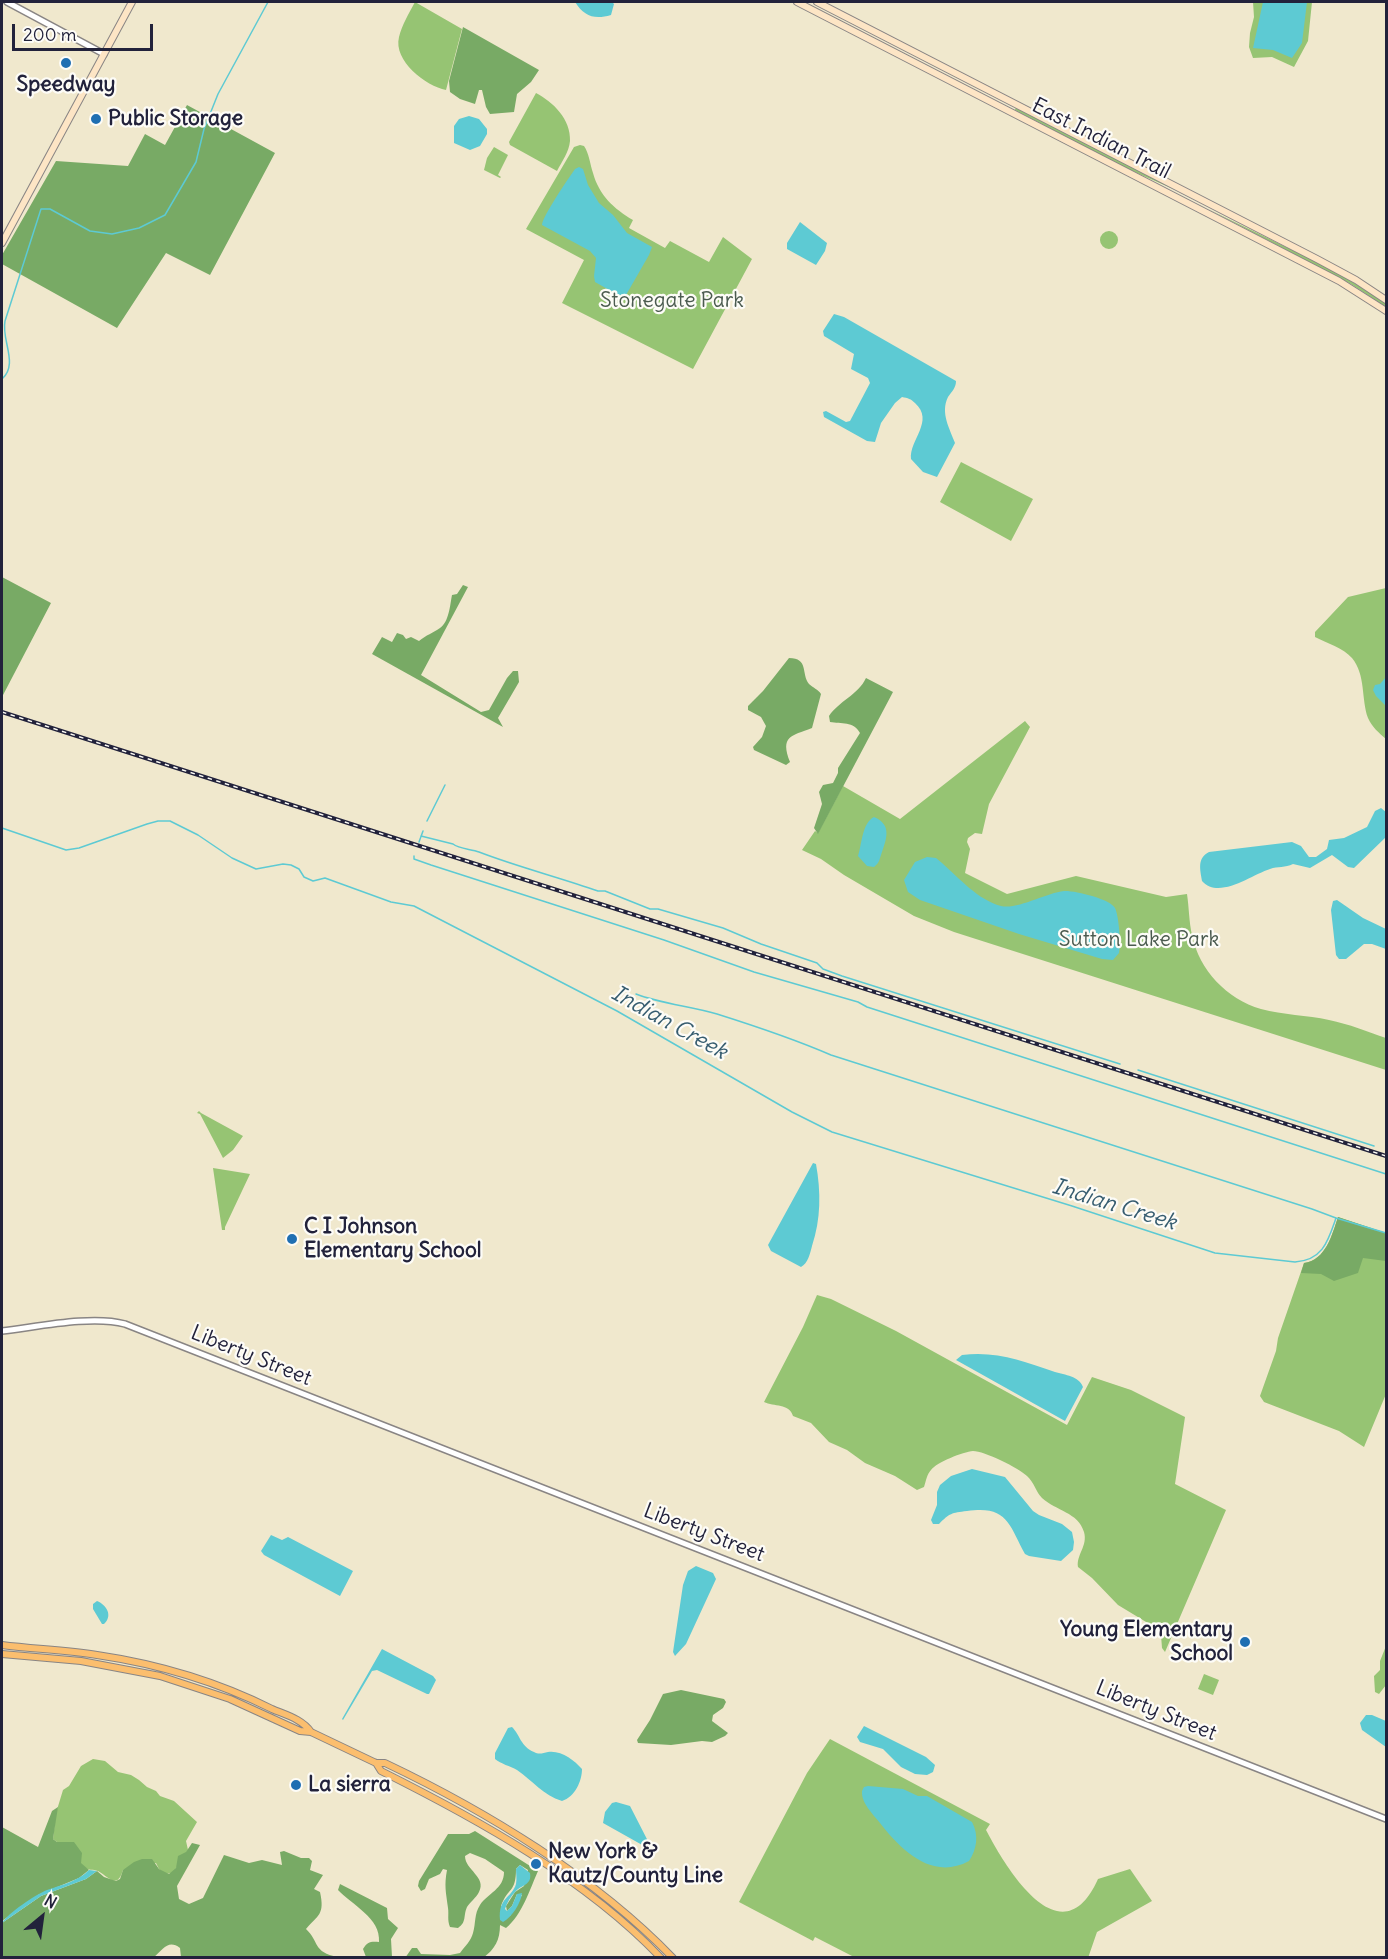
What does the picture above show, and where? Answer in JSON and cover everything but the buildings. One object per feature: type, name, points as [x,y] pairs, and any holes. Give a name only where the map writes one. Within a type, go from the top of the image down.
[{"type":"main road","points":[[2,243],[132,2]]},
{"type":"main road","name":"East Indian Trail","points":[[797,2],[1339,281],[1386,311]]},
{"type":"main road","name":"East Indian Trail","points":[[817,2],[1317,259],[1356,280],[1386,300]]},
{"type":"main road","points":[[2,1645],[105,1656],[171,1671],[255,1700],[305,1724],[311,1732]]},
{"type":"main road","points":[[2,1654],[81,1661],[156,1675],[223,1696],[300,1731],[311,1732],[376,1763],[385,1763],[437,1789],[538,1850],[617,1904],[673,1958]]},
{"type":"main road","points":[[376,1763],[381,1771],[426,1793],[491,1831],[590,1895],[627,1924],[661,1958]]},
{"type":"street","points":[[7,2],[104,54]]},
{"type":"street","name":"Liberty Street","points":[[2,1331],[94,1321],[128,1325],[1386,1820]]},
{"type":"green space","points":[[415,2],[462,29],[446,90],[421,78],[401,55],[398,46],[399,37]]},
{"type":"green space","points":[[1253,2],[1312,2],[1308,41],[1294,67],[1272,57],[1253,58],[1249,47],[1254,17]]},
{"type":"green space","points":[[463,27],[539,70],[531,82],[517,94],[514,112],[490,114],[482,90],[479,90],[475,104],[460,99],[450,92],[449,81]]},
{"type":"green space","points":[[536,93],[560,112],[568,125],[570,141],[557,171],[510,145],[509,142]]},
{"type":"green space","points":[[187,105],[275,153],[210,275],[166,253],[117,328],[2,264],[2,255],[56,161],[128,166],[145,134],[165,145]]},
{"type":"green space","points":[[1016,107],[1189,196],[1128,169],[1015,110]]},
{"type":"green space","name":"Stonegate Park","points":[[580,145],[586,149],[603,195],[633,220],[629,228],[665,248],[670,241],[709,262],[723,237],[752,259],[693,369],[562,303],[584,260],[526,229],[574,147]]},
{"type":"green space","points":[[494,147],[508,155],[498,175],[500,178],[484,170],[487,158]]},
{"type":"green space","points":[[1208,209],[1335,271],[1386,303],[1386,307],[1351,284]]},
{"type":"green space","points":[[1109,231],[1115,234],[1118,240],[1115,246],[1109,249],[1103,246],[1100,240],[1103,234]]},
{"type":"green space","points":[[961,462],[1033,499],[1011,541],[940,502]]},
{"type":"green space","points":[[2,577],[51,603],[2,697]]},
{"type":"green space","points":[[463,585],[468,587],[421,675],[481,712],[489,710],[507,678],[513,671],[518,671],[519,682],[498,718],[503,727],[372,654],[382,637],[392,642],[397,633],[406,639],[411,637],[419,641],[440,628],[447,618],[452,595],[457,594]]},
{"type":"green space","points":[[1386,588],[1386,739],[1368,718],[1361,679],[1352,658],[1340,649],[1315,637],[1315,632],[1348,597]]},
{"type":"green space","points":[[789,658],[802,664],[809,684],[821,694],[812,728],[793,735],[787,742],[790,762],[786,765],[754,750],[753,747],[762,737],[766,726],[761,717],[748,710],[748,706]]},
{"type":"green space","points":[[866,678],[893,692],[818,834],[814,828],[822,804],[819,792],[823,785],[833,783],[838,768],[860,733],[854,726],[830,722],[829,716],[863,684]]},
{"type":"green space","name":"Sutton Lake Park","points":[[1025,721],[1030,727],[989,804],[982,834],[975,833],[968,838],[970,849],[965,873],[1007,894],[1076,876],[1166,897],[1187,894],[1191,930],[1196,948],[1208,971],[1226,990],[1261,1009],[1336,1022],[1386,1038],[1386,1070],[954,932],[914,916],[821,859],[802,850],[815,831],[818,833],[843,786],[900,819]]},
{"type":"green space","points":[[199,1111],[243,1136],[233,1150],[223,1158],[200,1114],[197,1113]]},
{"type":"green space","points":[[213,1168],[250,1174],[225,1230],[222,1230]]},
{"type":"green space","points":[[1338,1217],[1386,1233],[1386,1394],[1364,1447],[1339,1431],[1264,1402],[1260,1396],[1304,1263],[1312,1261],[1323,1252]]},
{"type":"green space","points":[[1338,1217],[1386,1233],[1386,1261],[1363,1258],[1358,1273],[1334,1281],[1321,1274],[1301,1273],[1304,1263],[1318,1257],[1327,1246]]},
{"type":"green space","points":[[817,1295],[831,1299],[896,1331],[1067,1425],[1092,1377],[1131,1390],[1185,1417],[1175,1484],[1226,1510],[1165,1652],[1162,1648],[1161,1635],[1156,1628],[1118,1605],[1078,1567],[1085,1537],[1077,1520],[1042,1498],[1029,1478],[1017,1469],[1001,1460],[973,1451],[950,1458],[934,1467],[928,1474],[924,1487],[917,1490],[829,1442],[811,1423],[793,1416],[788,1409],[764,1402]]},
{"type":"green space","points":[[1386,1646],[1386,1685],[1379,1694],[1375,1692],[1374,1676],[1380,1670],[1380,1661]]},
{"type":"green space","points":[[1204,1674],[1219,1680],[1213,1695],[1198,1689]]},
{"type":"green space","points":[[681,1690],[724,1699],[726,1702],[723,1708],[713,1715],[712,1721],[728,1733],[712,1742],[671,1745],[638,1743],[637,1740],[663,1694]]},
{"type":"green space","points":[[830,1739],[990,1824],[986,1830],[1008,1867],[1037,1900],[1053,1910],[1068,1911],[1084,1902],[1098,1879],[1130,1869],[1152,1901],[1097,1932],[1088,1958],[854,1957],[815,1937],[813,1941],[739,1902],[807,1773]]},
{"type":"green space","points":[[93,1759],[105,1761],[118,1772],[131,1775],[160,1796],[174,1801],[197,1822],[186,1841],[188,1850],[173,1873],[165,1874],[156,1863],[123,1870],[121,1876],[115,1881],[98,1871],[84,1867],[67,1842],[57,1842],[53,1839],[56,1813],[63,1790],[69,1786],[81,1766]]},
{"type":"green space","points":[[58,1807],[53,1839],[57,1842],[74,1842],[82,1853],[81,1863],[89,1870],[79,1878],[38,1895],[2,1921],[2,1827],[38,1847],[52,1811]]},
{"type":"green space","points":[[475,1831],[538,1871],[525,1901],[512,1923],[506,1928],[500,1925],[496,1944],[483,1958],[405,1958],[412,1948],[417,1948],[421,1954],[460,1953],[472,1936],[480,1905],[499,1887],[504,1872],[485,1859],[470,1853],[465,1856],[481,1887],[467,1907],[464,1921],[458,1928],[450,1927],[449,1922],[445,1885],[447,1870],[443,1869],[440,1874],[429,1879],[425,1889],[421,1891],[418,1886],[448,1834],[469,1834]],"holes":[[[520,1865],[528,1870],[524,1886],[515,1892],[506,1906],[507,1911],[517,1894],[522,1895],[510,1916],[501,1906],[515,1882],[516,1869]]]},
{"type":"green space","points":[[192,1843],[200,1845],[177,1886],[179,1899],[189,1904],[203,1898],[224,1855],[249,1863],[262,1860],[282,1865],[280,1852],[309,1858],[312,1861],[310,1870],[323,1875],[314,1889],[320,1892],[322,1906],[317,1917],[306,1929],[320,1949],[338,1957],[181,1957],[180,1948],[169,1945],[154,1957],[2,1958],[2,1923],[41,1896],[86,1879],[97,1871],[104,1877],[116,1881],[120,1879],[123,1870],[142,1859],[152,1859],[159,1869],[169,1874],[176,1868],[178,1856],[186,1852]]},
{"type":"green space","points":[[340,1884],[387,1908],[388,1919],[398,1928],[391,1939],[392,1957],[366,1957],[363,1949],[370,1942],[379,1942],[378,1933],[371,1919],[338,1890]]},
{"type":"water","points":[[575,2],[612,2],[614,4],[611,15],[595,17],[582,11]]},
{"type":"water","points":[[1263,2],[1307,2],[1302,43],[1292,58],[1273,50],[1253,48]]},
{"type":"water","points":[[469,116],[479,119],[487,129],[487,134],[480,146],[470,150],[454,143],[454,126],[459,119]]},
{"type":"water","points":[[579,167],[583,169],[588,185],[599,203],[613,215],[627,233],[652,247],[626,295],[618,295],[595,282],[596,258],[590,251],[542,225],[556,198],[575,169]]},
{"type":"water","points":[[800,222],[827,243],[816,265],[787,249],[787,243]]},
{"type":"water","points":[[834,314],[844,317],[956,381],[945,409],[955,443],[937,477],[923,472],[911,459],[911,452],[923,417],[911,400],[902,397],[895,403],[881,423],[875,442],[867,441],[824,417],[823,412],[826,411],[846,422],[850,421],[870,383],[868,378],[851,369],[854,354],[824,336],[823,331]]},
{"type":"water","points":[[1386,677],[1386,706],[1373,690],[1375,685],[1380,684]]},
{"type":"water","points":[[1381,808],[1386,812],[1386,837],[1354,868],[1348,867],[1332,855],[1310,868],[1293,864],[1273,868],[1226,887],[1209,886],[1202,881],[1201,861],[1209,852],[1292,842],[1301,846],[1309,857],[1316,857],[1327,849],[1329,840],[1344,838],[1367,827],[1375,811]]},
{"type":"water","points":[[874,817],[884,824],[886,833],[885,844],[874,867],[867,866],[858,856],[867,824]]},
{"type":"water","points":[[927,857],[936,858],[977,894],[1001,906],[1015,906],[1064,891],[1107,901],[1116,912],[1119,953],[1113,960],[1102,959],[1019,934],[920,900],[908,892],[904,880],[915,862]]},
{"type":"water","points":[[1337,900],[1363,918],[1386,929],[1386,949],[1364,944],[1346,959],[1339,959],[1336,955],[1331,910],[1333,901]]},
{"type":"water","points":[[813,1163],[816,1164],[819,1185],[819,1216],[809,1255],[801,1267],[771,1251],[768,1245]]},
{"type":"water","points":[[987,1354],[1021,1361],[1071,1376],[1083,1387],[1065,1421],[956,1360],[962,1355]]},
{"type":"water","points":[[972,1469],[1005,1477],[1033,1511],[1062,1524],[1072,1532],[1073,1550],[1061,1561],[1029,1556],[1025,1554],[1005,1519],[991,1511],[954,1513],[939,1524],[933,1524],[931,1520],[937,1505],[937,1492],[940,1485],[951,1476]]},
{"type":"water","points":[[271,1535],[282,1540],[288,1537],[353,1571],[340,1596],[264,1555],[261,1551]]},
{"type":"water","points":[[696,1566],[713,1573],[716,1579],[686,1644],[675,1656],[673,1652],[683,1585],[688,1571]]},
{"type":"water","points":[[97,1601],[108,1611],[108,1618],[104,1624],[93,1609],[93,1604]]},
{"type":"water","points":[[382,1649],[433,1676],[436,1680],[429,1694],[377,1670],[372,1671],[343,1720],[342,1719]]},
{"type":"water","points":[[1366,1715],[1386,1721],[1386,1747],[1362,1730],[1360,1723]]},
{"type":"water","points":[[864,1726],[926,1757],[935,1765],[933,1772],[927,1775],[915,1774],[901,1767],[883,1749],[860,1742],[857,1737]]},
{"type":"water","points":[[512,1727],[523,1744],[530,1750],[541,1754],[553,1752],[562,1754],[582,1769],[579,1783],[571,1796],[562,1801],[555,1798],[517,1770],[495,1759],[495,1753],[508,1728]]},
{"type":"water","points":[[868,1786],[903,1789],[918,1796],[927,1796],[972,1822],[976,1832],[976,1842],[969,1861],[955,1866],[942,1867],[918,1860],[888,1833],[865,1804],[862,1791]]},
{"type":"water","points":[[612,1803],[630,1806],[651,1847],[644,1846],[603,1823],[605,1812]]},
{"type":"water","points":[[520,1865],[530,1873],[530,1880],[509,1899],[505,1909],[507,1911],[517,1894],[522,1893],[516,1909],[503,1922],[500,1920],[501,1907],[514,1889],[516,1869]]},
{"type":"water","points":[[89,1870],[97,1871],[86,1879],[41,1896],[2,1923],[16,1909],[36,1896],[75,1880]]},
{"type":"waterway","points":[[2,379],[9,366],[5,321],[41,209],[50,209],[90,231],[112,234],[139,228],[165,215],[196,162],[204,129],[218,94],[268,2]]},
{"type":"waterway","points":[[427,821],[445,785]]},
{"type":"waterway","name":"Indian Creek","points":[[2,828],[66,850],[79,848],[147,824],[170,821],[198,835],[232,858],[256,869],[283,864],[291,865],[299,869],[304,877],[313,881],[325,878],[391,902],[414,906],[617,1011],[792,1112],[832,1132],[1215,1253],[1295,1262],[1312,1258],[1327,1242],[1336,1218],[831,1055],[789,1038],[707,1011],[636,994]]},
{"type":"waterway","points":[[419,842],[423,831]]},
{"type":"waterway","points":[[421,836],[476,851],[598,891],[605,891],[650,909],[658,909],[723,928],[817,963],[823,969],[842,976],[1120,1064]]},
{"type":"waterway","points":[[414,856],[414,859],[431,865],[664,940],[754,972],[858,1002],[867,1007],[1386,1174]]},
{"type":"waterway","points":[[1138,1070],[1374,1146]]},
{"type":"waterway","points":[[1336,1218],[1386,1233]]},
{"type":"railway","points":[[2,712],[1386,1156]]},
{"type":"place","name":"Speedway","points":[[66,63]]},
{"type":"place","name":"Public Storage","points":[[96,119]]},
{"type":"place","name":"C I Johnson Elementary School","points":[[292,1239]]},
{"type":"place","name":"Young Elementary School","points":[[1245,1642]]},
{"type":"place","name":"La sierra","points":[[296,1785]]},
{"type":"place","name":"New York & Kautz/County Line","points":[[536,1864]]}]
